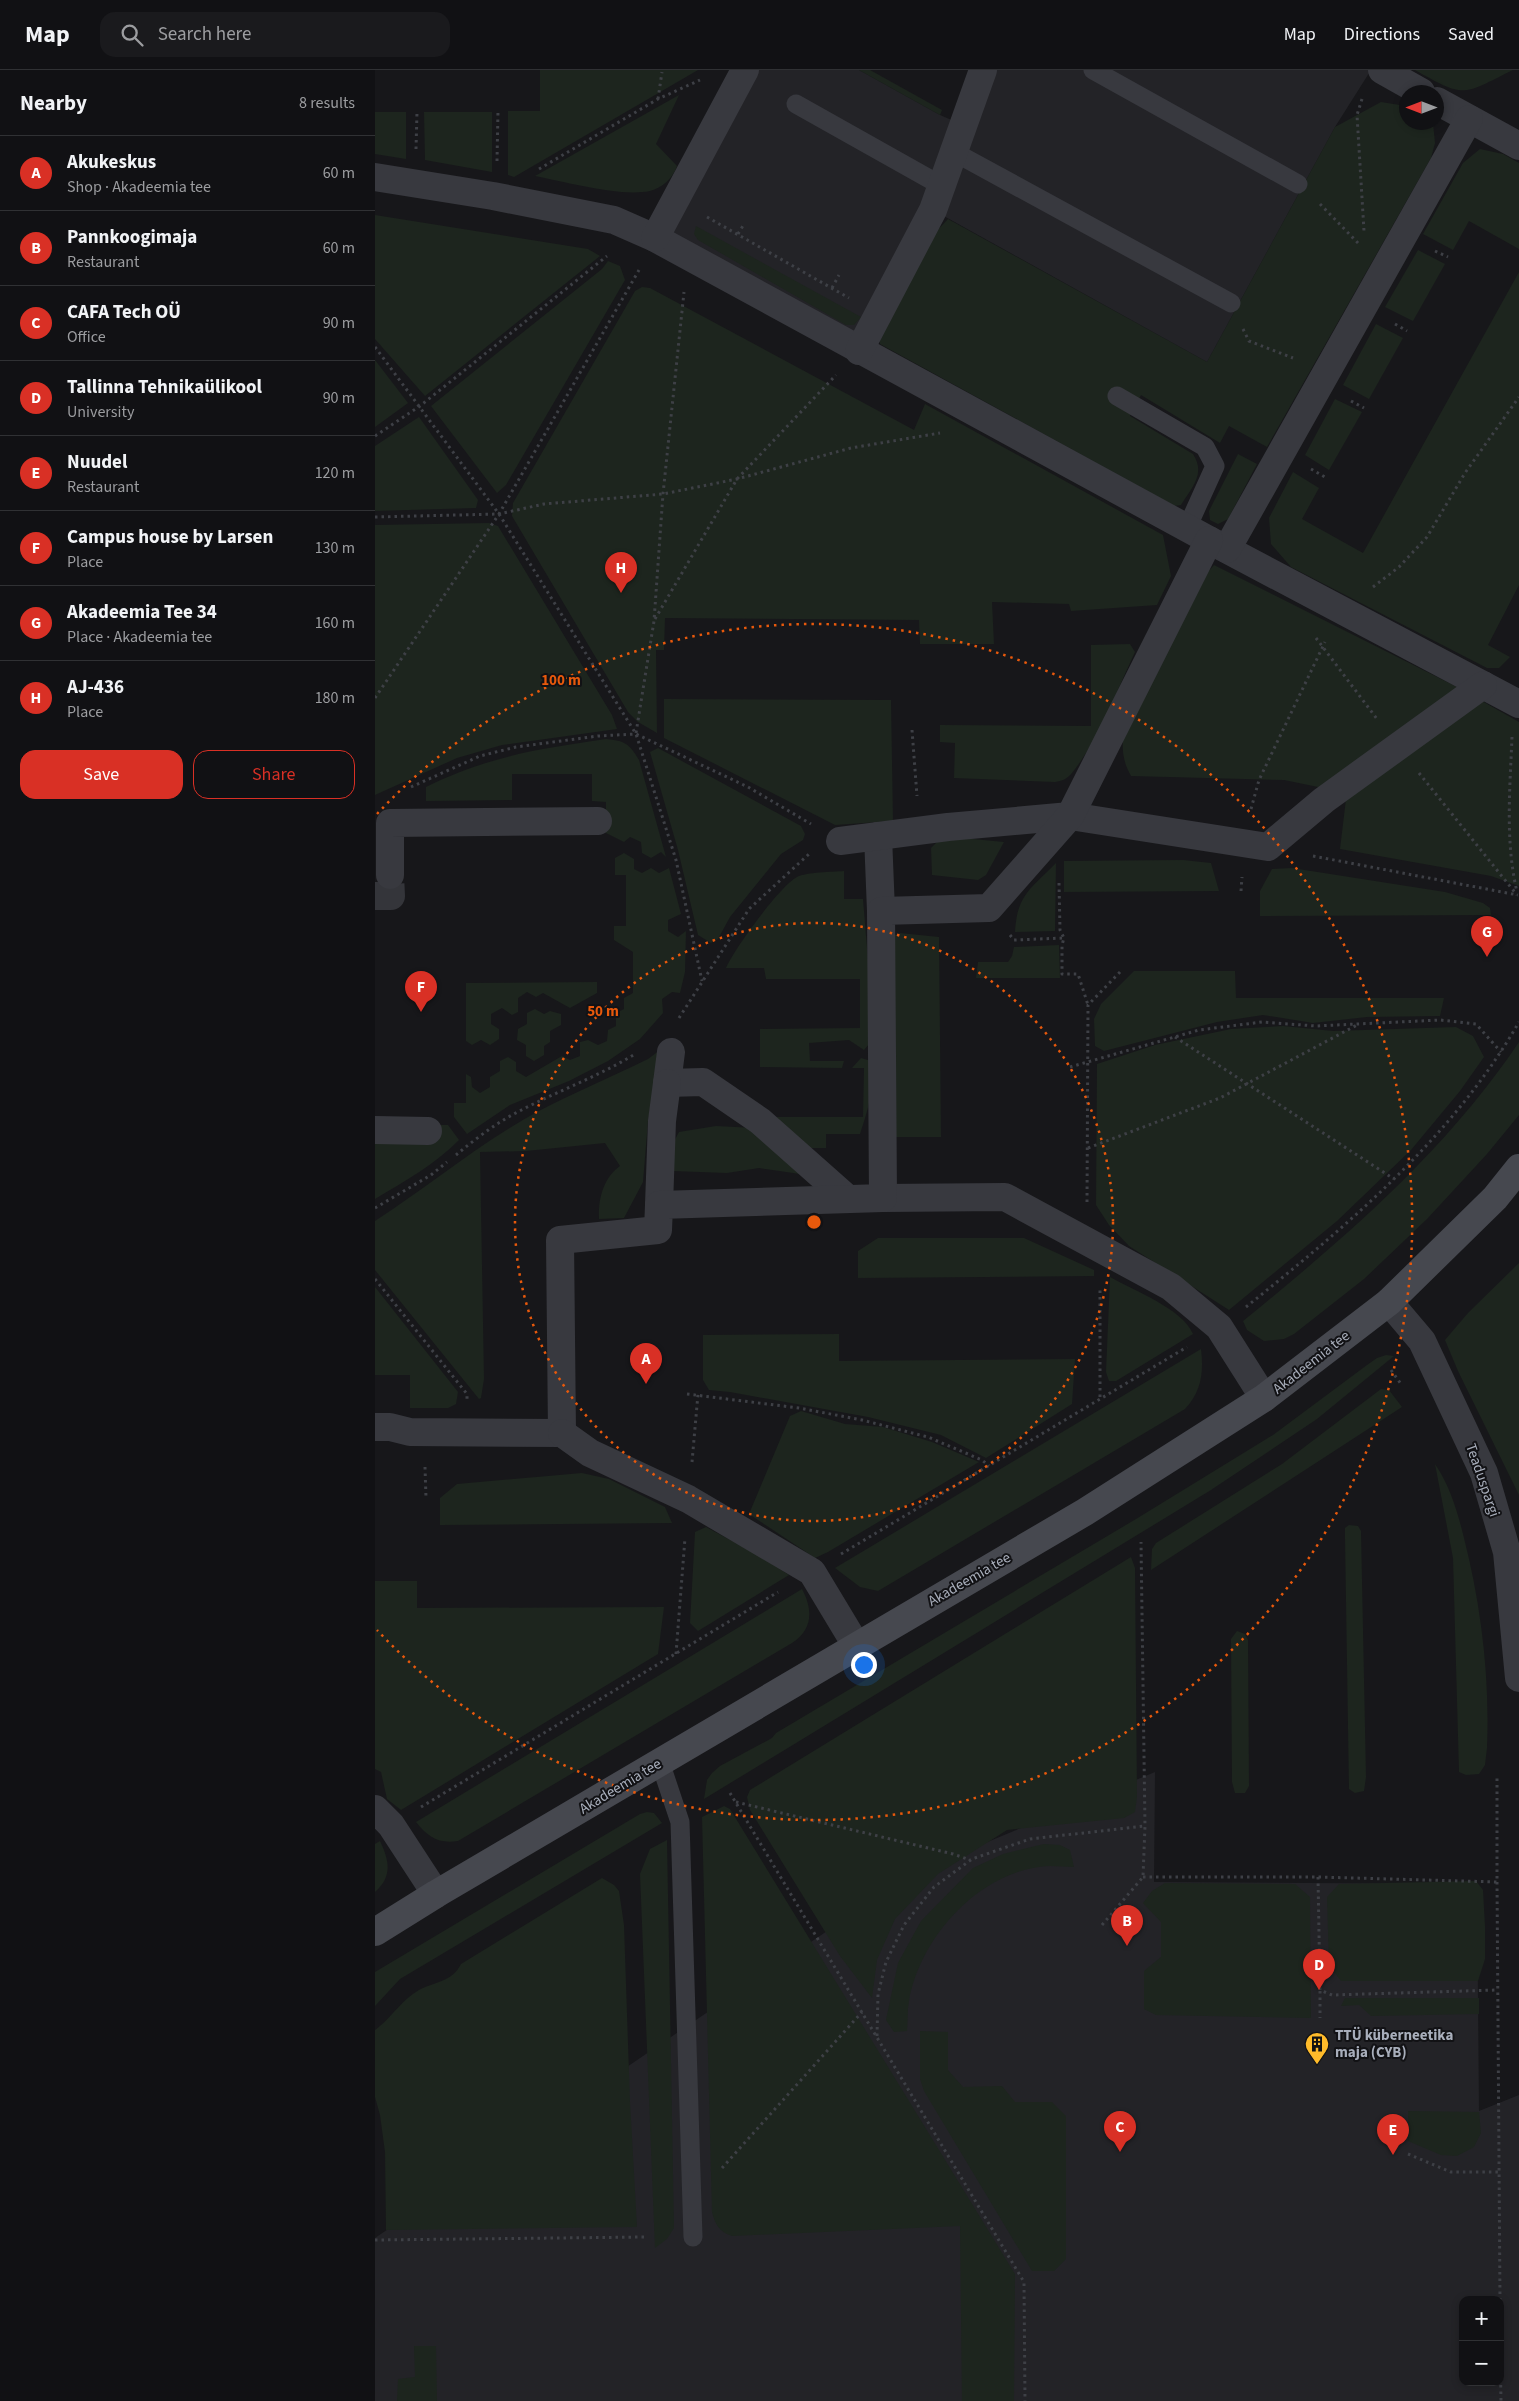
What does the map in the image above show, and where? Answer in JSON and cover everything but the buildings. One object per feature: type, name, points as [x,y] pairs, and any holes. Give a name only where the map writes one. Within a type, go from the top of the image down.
[{"type":"main road","name":"Akadeemia tee","points":[[375,1932],[856,1645],[1085,1512],[1264,1398],[1389,1302],[1495,1198],[1519,1168]]},
{"type":"street","points":[[1382,70],[1409,85]]},
{"type":"street","points":[[859,351],[933,210],[978,72]]},
{"type":"street","points":[[655,238],[741,77]]},
{"type":"street","points":[[1444,105],[1519,146]]},
{"type":"street","points":[[881,911],[989,908],[1070,816],[1208,539],[1469,120]]},
{"type":"street","points":[[375,176],[493,196],[614,220],[655,238],[859,351],[1208,539],[1483,685],[1517,699]]},
{"type":"street","points":[[840,841],[920,830],[1070,816],[1268,848],[1324,800],[1483,685]]},
{"type":"street","points":[[390,875],[390,823],[598,821]]},
{"type":"street","points":[[878,836],[881,911],[883,1198]]},
{"type":"street","points":[[562,1433],[560,1240],[658,1230],[662,1121],[671,1052]]},
{"type":"street","points":[[667,1083],[703,1082],[760,1121],[848,1199]]},
{"type":"street","points":[[375,1130],[428,1131]]},
{"type":"street","points":[[659,1205],[883,1198],[1005,1197],[1171,1287],[1219,1327],[1264,1398]]},
{"type":"street","name":"Teaduspargi","points":[[1389,1302],[1422,1341],[1484,1472],[1507,1552],[1519,1678]]},
{"type":"street","points":[[375,1427],[390,1427],[410,1432],[562,1433],[590,1453],[688,1499],[812,1572],[856,1645]]},
{"type":"street","points":[[375,1809],[391,1825],[436,1894]]},
{"type":"lane","points":[[1093,70],[1298,184]]},
{"type":"lane","points":[[796,104],[941,186]]},
{"type":"lane","points":[[953,152],[1231,303]]},
{"type":"lane","points":[[1117,396],[1205,447],[1215,466],[1208,539]]},
{"type":"lane","points":[[660,1762],[680,1822],[693,2237]]},
{"type":"path","points":[[658,99],[662,72]]},
{"type":"path","points":[[493,196],[658,99],[714,73],[741,77]]},
{"type":"path","points":[[1363,97],[1357,115],[1365,235]]},
{"type":"path","points":[[493,196],[497,175],[498,111]]},
{"type":"path","points":[[1316,200],[1361,246]]},
{"type":"path","points":[[713,220],[849,298]]},
{"type":"path","points":[[738,234],[744,224]]},
{"type":"path","points":[[375,698],[499,514],[655,238]]},
{"type":"path","points":[[375,436],[420,406],[613,251]]},
{"type":"path","points":[[636,734],[654,621],[663,494],[688,256]]},
{"type":"path","points":[[832,288],[839,275]]},
{"type":"path","points":[[1231,303],[1249,341],[1295,359]]},
{"type":"path","points":[[375,347],[499,514],[636,734],[676,860],[702,981]]},
{"type":"path","points":[[654,621],[737,479],[859,351]]},
{"type":"path","points":[[1371,590],[1399,567],[1427,537],[1465,473],[1519,397]]},
{"type":"path","points":[[375,517],[499,514],[544,504],[663,494],[737,479],[851,448],[932,435],[986,420]]},
{"type":"path","points":[[1259,780],[1326,639]]},
{"type":"path","points":[[1268,848],[1518,895],[1512,872],[1509,816],[1517,699]]},
{"type":"path","points":[[911,730],[920,830]]},
{"type":"path","points":[[405,790],[480,756],[516,747],[598,736],[636,734],[748,787],[840,841]]},
{"type":"path","points":[[671,1052],[671,1031],[749,909],[808,855],[840,841]]},
{"type":"path","points":[[1014,940],[1064,938],[1061,945],[1062,974],[1077,974],[1088,1005],[1087,1148],[1094,1245],[1099,1398]]},
{"type":"path","points":[[1088,1005],[1121,971]]},
{"type":"path","points":[[1069,1067],[1199,1030],[1262,1022],[1316,1026],[1440,1020],[1476,1024],[1501,1052]]},
{"type":"path","points":[[1242,1311],[1308,1257],[1394,1179],[1451,1118],[1501,1052],[1519,1022]]},
{"type":"path","points":[[1087,1148],[1220,1098],[1359,1024]]},
{"type":"path","points":[[1174,1037],[1394,1179]]},
{"type":"path","points":[[375,1208],[431,1175],[478,1137],[512,1115],[601,1073],[639,1051]]},
{"type":"path","points":[[375,1279],[467,1394],[468,1432]]},
{"type":"path","points":[[833,1559],[1099,1398],[1189,1346]]},
{"type":"path","points":[[687,1394],[799,1408],[862,1420],[927,1437],[982,1460],[989,1466]]},
{"type":"path","points":[[676,1655],[698,1394]]},
{"type":"path","points":[[1102,1924],[1143,1877],[1145,1826],[1141,1542]]},
{"type":"path","points":[[416,1810],[785,1588]]},
{"type":"path","points":[[1497,1776],[1500,2296]]},
{"type":"path","points":[[730,1793],[1024,2282],[1025,2401]]},
{"type":"path","points":[[736,1802],[953,1854],[970,1861]]},
{"type":"path","points":[[877,2037],[878,1994],[886,1962],[904,1924],[934,1887],[970,1861],[1029,1839],[1145,1826]]},
{"type":"path","points":[[1143,1877],[1318,1877],[1497,1882]]},
{"type":"path","points":[[1318,1877],[1320,2018]]},
{"type":"path","points":[[1320,1990],[1332,1994],[1497,1990]]},
{"type":"path","points":[[692,2202],[862,2012]]},
{"type":"path","points":[[1408,2154],[1451,2172],[1499,2172]]},
{"type":"path","points":[[375,2240],[646,2236]]},
{"type":"path","points":[[1501,2386],[1501,2401]]},
{"type":"shaded area","points":[[540,70],[698,70],[514,177],[508,175],[508,111],[540,111]]},
{"type":"shaded area","points":[[745,70],[859,70],[940,115],[963,125],[983,70],[1371,70],[1335,127],[1207,362],[933,210],[859,351],[655,238]]},
{"type":"shaded area","points":[[859,70],[870,70],[942,110],[940,115]]},
{"type":"shaded area","points":[[1415,70],[1513,70],[1483,85],[1464,90],[1445,86]]},
{"type":"shaded area","points":[[679,95],[656,144],[677,166],[670,178],[659,188],[650,191],[623,192],[535,176]]},
{"type":"shaded area","points":[[1381,102],[1399,105],[1399,130],[1434,130],[1435,143],[1431,158],[1267,447],[1229,426],[1220,443],[1141,395],[1130,416],[1193,454],[1197,461],[1198,474],[1196,480],[1181,505],[1175,506],[880,344],[879,334],[931,237],[948,219],[1207,362],[1335,127]]},
{"type":"shaded area","points":[[375,112],[406,112],[406,159],[375,154]]},
{"type":"shaded area","points":[[424,112],[492,112],[492,172],[425,160]]},
{"type":"shaded area","points":[[1480,149],[1503,154],[1519,163],[1519,249],[1469,221],[1453,250],[1423,234],[1463,163]]},
{"type":"shaded area","points":[[375,215],[588,249],[600,256],[425,396],[375,339]]},
{"type":"shaded area","points":[[696,226],[861,317],[854,325],[846,325],[698,240],[694,234]]},
{"type":"shaded area","points":[[1418,250],[1445,264],[1413,321],[1385,307]]},
{"type":"shaded area","points":[[608,261],[620,266],[625,280],[506,485],[497,493],[431,406],[602,269]]},
{"type":"shaded area","points":[[1519,272],[1519,585],[1488,645],[1510,657],[1499,668],[1487,668],[1291,567],[1271,544],[1269,518],[1293,472],[1319,488],[1302,519],[1363,553]]},
{"type":"shaded area","points":[[642,287],[650,288],[914,430],[925,404],[1163,535],[1171,576],[1157,605],[1071,611],[1069,604],[992,602],[994,644],[920,644],[919,620],[665,618],[664,650],[656,650],[657,733],[638,722],[628,712],[512,516],[513,503],[635,291]]},
{"type":"shaded area","points":[[1376,324],[1403,338],[1369,399],[1343,385]]},
{"type":"shaded area","points":[[375,360],[408,403],[375,427]]},
{"type":"shaded area","points":[[1335,399],[1362,412],[1329,470],[1305,455]]},
{"type":"shaded area","points":[[419,417],[478,500],[476,508],[375,511],[375,446]]},
{"type":"shaded area","points":[[1238,454],[1257,464],[1228,519],[1218,524],[1210,520],[1209,511]]},
{"type":"shaded area","points":[[489,523],[498,526],[612,715],[617,729],[502,745],[457,758],[375,795],[375,525]]},
{"type":"shaded area","points":[[1214,565],[1459,688],[1519,722],[1519,886],[1491,876],[1340,849],[1346,799],[1323,788],[1284,780],[1131,776],[1124,756],[1123,735],[1206,574]]},
{"type":"shaded area","points":[[1130,644],[1135,652],[1107,714],[1091,745],[1068,777],[1055,782],[954,778],[955,743],[940,742],[940,725],[1091,726],[1091,645]]},
{"type":"shaded area","points":[[664,699],[891,700],[893,821],[835,825],[664,738]]},
{"type":"shaded area","points":[[606,739],[626,744],[639,760],[666,857],[661,852],[651,858],[642,853],[641,842],[630,837],[624,842],[606,833],[606,802],[592,801],[592,774],[512,774],[512,800],[426,801],[426,787],[471,768],[536,750]]},
{"type":"shaded area","points":[[658,748],[801,826],[805,834],[803,840],[781,854],[730,917],[718,939],[711,943],[698,935],[678,850],[650,752]]},
{"type":"shaded area","points":[[963,838],[1004,842],[986,875],[978,880],[932,875],[931,848],[939,840]]},
{"type":"shaded area","points":[[624,853],[634,859],[634,869],[642,873],[651,868],[659,873],[669,868],[681,914],[668,920],[668,931],[678,937],[686,931],[685,972],[680,993],[672,992],[662,999],[663,1013],[640,1039],[608,1061],[569,1081],[510,1105],[467,1134],[454,1117],[454,1103],[466,1103],[466,1074],[471,1077],[472,1087],[480,1093],[490,1087],[490,1077],[500,1071],[500,1061],[508,1057],[516,1062],[516,1071],[526,1077],[562,1056],[570,1060],[580,1056],[580,1042],[588,1040],[598,1045],[607,1041],[608,1030],[616,1026],[616,1013],[624,1009],[624,998],[633,993],[633,952],[614,940],[614,926],[626,926],[626,875],[615,875],[615,858]]},
{"type":"shaded area","points":[[1183,860],[1211,863],[1219,891],[1064,892],[1064,861]]},
{"type":"shaded area","points":[[1056,863],[1055,931],[1015,932],[1019,909],[1027,893]]},
{"type":"shaded area","points":[[1292,868],[1445,892],[1483,903],[1490,908],[1491,915],[1260,916],[1260,891],[1272,869]]},
{"type":"shaded area","points":[[844,871],[844,899],[863,899],[869,972],[870,1043],[864,1050],[849,1040],[809,1043],[810,1061],[844,1061],[842,1068],[760,1067],[760,1029],[860,1028],[860,979],[766,979],[764,968],[726,968],[758,919],[789,883],[797,877],[807,874]]},
{"type":"shaded area","points":[[900,933],[939,937],[941,1137],[894,1137],[895,935]]},
{"type":"shaded area","points":[[1059,945],[1060,978],[976,978],[978,962],[1008,962],[1014,947]]},
{"type":"shaded area","points":[[1134,971],[1235,971],[1236,998],[1444,998],[1440,1016],[1367,1017],[1313,1023],[1263,1015],[1217,1022],[1104,1051],[1095,1046],[1094,1019],[1101,1004]]},
{"type":"shaded area","points":[[597,982],[597,993],[570,1008],[543,993],[536,997],[527,992],[518,998],[518,1012],[512,1015],[502,1008],[491,1014],[491,1024],[499,1029],[499,1039],[490,1045],[481,1040],[472,1045],[466,1041],[466,983]]},
{"type":"shaded area","points":[[535,1009],[544,1014],[550,1011],[561,1014],[561,1025],[550,1031],[550,1042],[544,1046],[544,1055],[534,1061],[526,1056],[526,1045],[517,1040],[518,1029],[527,1024],[527,1013]]},
{"type":"shaded area","points":[[1283,1026],[1333,1031],[1456,1027],[1473,1036],[1484,1057],[1460,1091],[1411,1150],[1337,1221],[1229,1310],[1129,1246],[1109,1225],[1096,1205],[1097,1064],[1155,1045],[1231,1029]]},
{"type":"shaded area","points":[[1519,1042],[1519,1115],[1487,1154],[1427,1219],[1364,1279],[1294,1334],[1284,1339],[1264,1341],[1247,1330],[1243,1321],[1356,1225],[1426,1157],[1490,1082]]},
{"type":"shaded area","points":[[660,1050],[648,1121],[643,1182],[624,1218],[599,1219],[599,1204],[603,1190],[609,1177],[620,1166],[605,1143],[526,1151],[480,1152],[484,1379],[481,1398],[479,1399],[375,1270],[375,1221],[516,1124],[551,1105],[648,1059]]},
{"type":"shaded area","points":[[861,1058],[868,1060],[871,1089],[860,1134],[826,1134],[826,1148],[807,1148],[766,1117],[863,1117],[864,1068],[852,1068]]},
{"type":"shaded area","points":[[435,1125],[448,1125],[459,1140],[429,1165],[375,1199],[375,1139]]},
{"type":"shaded area","points":[[716,1126],[755,1128],[800,1174],[759,1168],[727,1173],[672,1171],[671,1147],[679,1132]]},
{"type":"shaded area","points":[[878,1238],[1024,1238],[1094,1270],[1094,1276],[858,1278],[858,1251]]},
{"type":"shaded area","points":[[1519,1263],[1519,1495],[1458,1371],[1445,1340],[1468,1313]]},
{"type":"shaded area","points":[[1110,1277],[1168,1308],[1188,1325],[1193,1334],[1116,1381],[1109,1381],[1106,1372]]},
{"type":"shaded area","points":[[375,1287],[458,1392],[456,1404],[448,1408],[410,1408],[410,1375],[375,1375]]},
{"type":"shaded area","points":[[839,1334],[839,1361],[1075,1359],[1072,1404],[986,1458],[941,1435],[868,1417],[730,1392],[709,1390],[703,1380],[703,1335]]},
{"type":"shaded area","points":[[1201,1349],[1202,1366],[1200,1382],[1195,1396],[1185,1409],[878,1591],[860,1587],[835,1568]]},
{"type":"shaded area","points":[[1386,1355],[1394,1356],[1317,1419],[1211,1490],[704,1799],[707,1780],[720,1766],[772,1738],[776,1733],[1136,1519],[1273,1435],[1367,1365],[1377,1358]]},
{"type":"shaded area","points":[[1381,1389],[1389,1390],[1402,1407],[1151,1570],[1152,1549],[1156,1543],[1282,1464]]},
{"type":"shaded area","points":[[801,1411],[845,1424],[883,1427],[932,1442],[979,1462],[815,1558],[749,1514],[790,1416]]},
{"type":"shaded area","points":[[1435,1464],[1452,1498],[1458,1516],[1475,1587],[1483,1640],[1488,1721],[1485,1765],[1479,1774],[1466,1775],[1459,1772],[1453,1558]]},
{"type":"shaded area","points":[[582,1473],[609,1479],[665,1507],[672,1523],[440,1525],[440,1498],[457,1484]]},
{"type":"shaded area","points":[[1349,1525],[1358,1526],[1361,1531],[1366,1777],[1364,1791],[1355,1793],[1349,1789],[1345,1528]]},
{"type":"shaded area","points":[[706,1527],[760,1556],[789,1575],[698,1631],[690,1623],[695,1532]]},
{"type":"shaded area","points":[[1131,1557],[1135,1568],[1137,1797],[1135,1812],[1124,1818],[1007,1830],[938,1874],[895,1919],[877,1960],[872,1998],[840,1956],[750,1810],[747,1797],[750,1790]]},
{"type":"shaded area","points":[[375,1581],[417,1581],[417,1608],[664,1607],[658,1654],[401,1810],[387,1799],[381,1772],[375,1769]]},
{"type":"shaded area","points":[[802,1589],[808,1604],[809,1619],[804,1632],[792,1643],[458,1841],[451,1842],[434,1838],[416,1822]]},
{"type":"shaded area","points":[[1237,1631],[1245,1634],[1248,1640],[1249,1786],[1245,1793],[1235,1793],[1232,1782],[1231,1639]]},
{"type":"shaded area","points":[[1155,1772],[1154,1882],[1477,1884],[1479,2111],[1519,2095],[1519,2401],[375,2401],[375,2238],[911,1874]]},
{"type":"shaded area","points":[[724,1806],[730,1809],[1015,2274],[1014,2401],[962,2401],[960,2226],[732,2236],[721,2230],[716,2224],[712,2212],[702,1817]]},
{"type":"shaded area","points":[[654,1813],[662,1823],[400,1979],[375,2006],[375,1972],[640,1814]]},
{"type":"shaded area","points":[[667,1840],[674,2228],[667,2239],[655,2248],[640,1874],[650,1849]]},
{"type":"shaded area","points":[[380,1841],[386,1855],[388,1868],[385,1880],[375,1892],[375,1844]]},
{"type":"shaded area","points":[[1044,1844],[1060,1845],[1070,1850],[1074,1867],[1043,1866],[1015,1873],[993,1883],[954,1914],[938,1934],[925,1955],[915,1978],[909,2001],[907,2031],[894,2032],[886,2020],[898,1963],[921,1921],[973,1868],[1003,1854]]},
{"type":"shaded area","points":[[602,1878],[614,1885],[619,1891],[624,1925],[630,2102],[637,2227],[386,2230],[385,2152],[380,2115],[375,2097],[375,2030],[416,1992],[454,1974],[461,1964]]},
{"type":"shaded area","points":[[1476,1881],[1483,1890],[1485,1926],[1485,1959],[1478,1981],[1341,1981],[1329,1965],[1327,1897],[1339,1884]]},
{"type":"shaded area","points":[[1165,1883],[1295,1884],[1310,1897],[1311,2018],[1156,2015],[1144,2009],[1144,1971],[1161,1957],[1161,1922],[1143,1903],[1152,1891]]},
{"type":"shaded area","points":[[1345,1998],[1479,1998],[1479,2014],[1371,2016],[1359,2005],[1341,2006]]},
{"type":"shaded area","points":[[920,2031],[948,2032],[948,2070],[963,2087],[1002,2086],[1015,2102],[1052,2102],[1066,2116],[1066,2259],[1054,2271],[1032,2271],[924,2091],[920,2079]]},
{"type":"shaded area","points":[[1408,2111],[1479,2112],[1481,2133],[1474,2147],[1457,2156],[1441,2155],[1408,2141]]},
{"type":"shaded area","points":[[414,2346],[436,2346],[437,2401],[397,2401],[398,2379],[415,2377]]},
{"type":"tunnel","points":[[375,896],[391,896],[390,875]]},
{"type":"place","name":"AJ-436","points":[[621,593]]},
{"type":"place","name":"Akadeemia Tee 34","points":[[1487,957]]},
{"type":"place","name":"Campus house by Larsen","points":[[421,1012]]},
{"type":"place","name":"Akukeskus","points":[[646,1384]]},
{"type":"place","name":"Pannkoogimaja","points":[[1127,1946]]},
{"type":"place","name":"Tallinna Tehnikaülikool","points":[[1319,1990]]},
{"type":"place","name":"TTÜ küberneetika maja (CYB)","points":[[1317,2065]]},
{"type":"place","name":"CAFA Tech OÜ","points":[[1120,2152]]},
{"type":"place","name":"Nuudel","points":[[1393,2155]]}]
